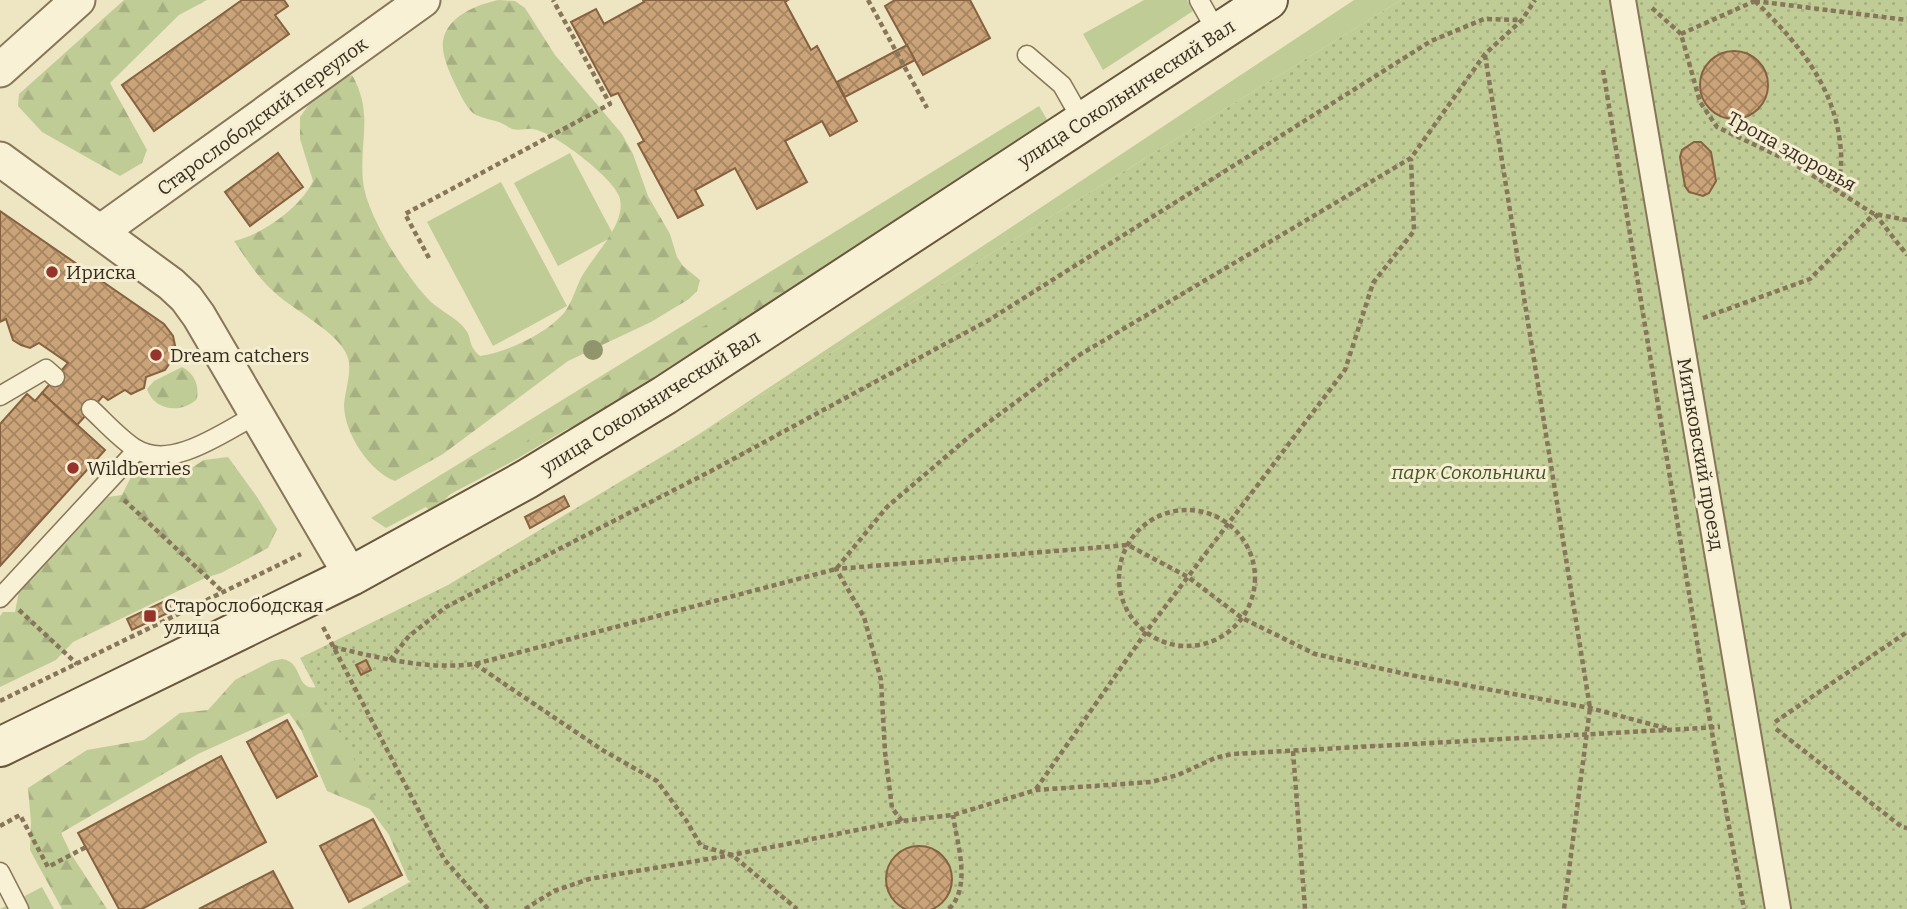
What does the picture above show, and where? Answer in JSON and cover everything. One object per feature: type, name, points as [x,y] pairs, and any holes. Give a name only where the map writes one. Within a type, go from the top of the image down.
[{"type":"main road","name":"улица Сокольнический Вал","points":[[0,747],[351,576],[527,479],[665,395],[1083,121],[1208,16],[1268,0]]},
{"type":"street","points":[[0,70],[78,0]]},
{"type":"street","name":"Старослободский переулок","points":[[100,232],[424,0]]},
{"type":"street","name":"Митьковский проезд","points":[[1623,0],[1778,909]]},
{"type":"street","points":[[0,159],[171,284],[186,298],[351,576]]},
{"type":"lane","points":[[1027,55],[1062,85],[1083,121]]},
{"type":"lane","points":[[0,396],[46,369],[55,377]]},
{"type":"lane","points":[[91,409],[137,450],[156,455],[185,452],[256,415]]},
{"type":"lane","points":[[1,597],[137,450]]},
{"type":"lane","points":[[0,872],[19,909]]},
{"type":"path","points":[[429,258],[405,214],[610,104],[553,0]]},
{"type":"path","points":[[869,0],[927,108]]},
{"type":"path","points":[[836,569],[897,498],[970,436],[1082,355],[1411,158],[1485,54],[1522,20],[1535,0]]},
{"type":"path","points":[[1648,5],[1681,34],[1757,1],[1907,20]]},
{"type":"path","points":[[1757,1],[1816,70],[1835,118],[1841,154],[1837,191]]},
{"type":"path","points":[[390,660],[409,636],[446,607],[711,471],[989,320],[1431,41],[1484,19],[1522,20]]},
{"type":"path","name":"Тропа здоровья","points":[[1681,34],[1700,102],[1717,127],[1791,162],[1874,214],[1907,220]]},
{"type":"path","points":[[1485,54],[1590,708],[1564,909]]},
{"type":"path","points":[[1603,69],[1711,727],[1744,909]]},
{"type":"path","points":[[1035,790],[1146,632],[1345,370],[1373,284],[1414,231],[1411,158]]},
{"type":"path","points":[[1703,318],[1810,279],[1874,214],[1907,255]]},
{"type":"path","points":[[106,483],[223,593]]},
{"type":"path","points":[[1177,510],[1212,514],[1228,523],[1250,551],[1254,568],[1250,602],[1242,618],[1229,631],[1214,640],[1197,645],[1162,641],[1146,632],[1133,620],[1124,605],[1119,587],[1119,570],[1128,545],[1145,524],[1160,515],[1177,510]]},
{"type":"path","points":[[332,647],[422,666],[475,664],[836,569],[1128,545],[1188,577],[1242,618],[1315,654],[1410,675],[1590,708],[1674,730]]},
{"type":"path","points":[[0,701],[307,551]]},
{"type":"path","points":[[836,569],[864,617],[881,680],[892,808],[902,821]]},
{"type":"path","points":[[1,597],[78,664]]},
{"type":"path","points":[[322,626],[444,859],[488,909]]},
{"type":"path","points":[[1907,632],[1770,724],[1902,827],[1907,828]]},
{"type":"path","points":[[475,664],[604,751],[657,781],[686,820],[701,846],[732,855],[797,909]]},
{"type":"path","points":[[526,909],[554,891],[589,879],[732,855],[902,821],[953,815],[1035,790],[1151,782],[1178,775],[1215,758],[1232,754],[1711,727]]},
{"type":"path","points":[[1293,751],[1305,909]]},
{"type":"path","points":[[0,826],[20,815],[48,867],[86,847]]},
{"type":"path","points":[[949,909],[956,902],[961,890],[953,815]]},
{"type":"green space","points":[[124,0],[207,0],[179,15],[110,83],[147,150],[142,163],[120,176],[42,132],[18,106],[19,94]]},
{"type":"green space","points":[[499,0],[515,1],[525,8],[555,55],[622,134],[633,154],[648,196],[670,234],[677,257],[683,266],[700,280],[697,291],[689,299],[651,322],[568,361],[443,454],[395,481],[376,469],[368,460],[348,427],[344,405],[349,363],[344,349],[326,331],[267,286],[234,241],[256,233],[280,218],[307,191],[313,181],[300,139],[300,117],[313,99],[341,79],[352,75],[359,89],[364,115],[362,167],[366,195],[389,245],[421,291],[462,326],[473,349],[480,356],[502,351],[525,341],[556,321],[571,302],[585,271],[614,228],[621,206],[619,196],[606,178],[568,147],[542,132],[512,129],[476,115],[466,104],[451,76],[443,41],[450,25],[457,18],[482,5]]},
{"type":"green space","points":[[1144,0],[1187,0],[1193,11],[1103,70],[1083,34]]},
{"type":"green space","points":[[1354,0],[1401,0],[693,438]]},
{"type":"green space","name":"парк Сокольники","points":[[1401,0],[1907,0],[1907,909],[361,909],[417,878],[300,658],[448,585],[693,438]]},
{"type":"green space","points":[[1039,106],[1048,121],[651,379],[515,460],[386,528],[371,518]]},
{"type":"green space","points":[[570,153],[614,236],[558,266],[514,183]]},
{"type":"green space","points":[[501,182],[567,306],[493,346],[427,222]]},
{"type":"green space","points":[[829,258],[839,261],[787,304],[577,426],[536,438],[515,448],[450,494],[440,506],[429,510],[420,502],[431,483],[439,476],[508,440],[609,374],[706,325],[730,302],[776,273],[797,264]]},
{"type":"green space","points":[[182,367],[195,380],[197,399],[183,407],[162,406],[147,389],[154,381]]},
{"type":"green space","points":[[228,457],[277,529],[268,548],[221,573],[205,578],[73,642],[56,660],[0,687],[0,616],[3,612],[15,612],[19,591],[54,547],[108,497],[122,495],[136,467],[154,475],[180,475],[204,460]]},
{"type":"green space","points":[[282,659],[294,666],[303,683],[314,687],[324,685],[422,888],[408,880],[389,835],[370,809],[327,791],[301,730],[289,713],[198,754],[61,833],[71,854],[107,909],[62,909],[30,850],[28,788],[87,750],[144,740],[180,713],[208,710],[235,680],[272,661]]},
{"type":"green space","points":[[42,887],[54,909],[0,909]]},
{"type":"building","points":[[242,0],[284,0],[288,6],[275,15],[289,34],[154,131],[122,85]]},
{"type":"building","points":[[643,0],[788,0],[785,2],[811,50],[817,46],[857,121],[830,136],[822,121],[785,141],[807,182],[757,209],[735,168],[695,190],[703,205],[678,218],[638,144],[644,141],[618,93],[611,96],[571,22],[596,9],[604,24],[644,2]]},
{"type":"building","points":[[895,0],[970,0],[990,38],[923,75],[885,6]]},
{"type":"building","points":[[907,45],[915,60],[845,97],[837,82]]},
{"type":"building","points":[[1734,51],[1747,54],[1758,61],[1765,72],[1768,85],[1765,98],[1758,109],[1747,116],[1734,119],[1721,116],[1710,109],[1703,98],[1700,85],[1703,72],[1710,61],[1721,54]]},
{"type":"building","points":[[1694,142],[1701,142],[1711,152],[1716,181],[1709,193],[1703,196],[1689,192],[1685,186],[1680,157],[1682,150]]},
{"type":"building","points":[[278,153],[303,187],[250,226],[225,192]]},
{"type":"building","points":[[0,211],[164,324],[173,336],[176,350],[165,370],[146,377],[144,388],[131,394],[125,390],[108,400],[103,396],[77,425],[42,393],[68,363],[39,343],[30,348],[21,345],[13,340],[6,319],[0,322]]},
{"type":"building","points":[[42,393],[105,450],[0,566],[0,424],[27,394],[35,401]]},
{"type":"building","points":[[564,496],[569,506],[530,528],[525,517]]},
{"type":"building","points":[[167,600],[172,611],[132,630],[127,619]]},
{"type":"building","points":[[366,660],[371,670],[361,675],[356,665]]},
{"type":"building","points":[[287,720],[317,776],[277,798],[247,742]]},
{"type":"building","points":[[221,756],[266,842],[142,909],[119,909],[78,833]]},
{"type":"building","points":[[373,819],[402,875],[349,902],[320,846]]},
{"type":"building","points":[[925,846],[943,855],[950,866],[950,892],[943,903],[932,910],[913,912],[895,903],[888,892],[886,873],[895,855],[906,848]]},
{"type":"building","points":[[273,871],[293,909],[199,909]]},
{"type":"place","name":"Ириска","points":[[52,272]]},
{"type":"place","name":"Dream catchers","points":[[156,355]]},
{"type":"place","name":"Wildberries","points":[[73,468]]},
{"type":"place","name":"Старослободская улица","points":[[150,616]]}]
